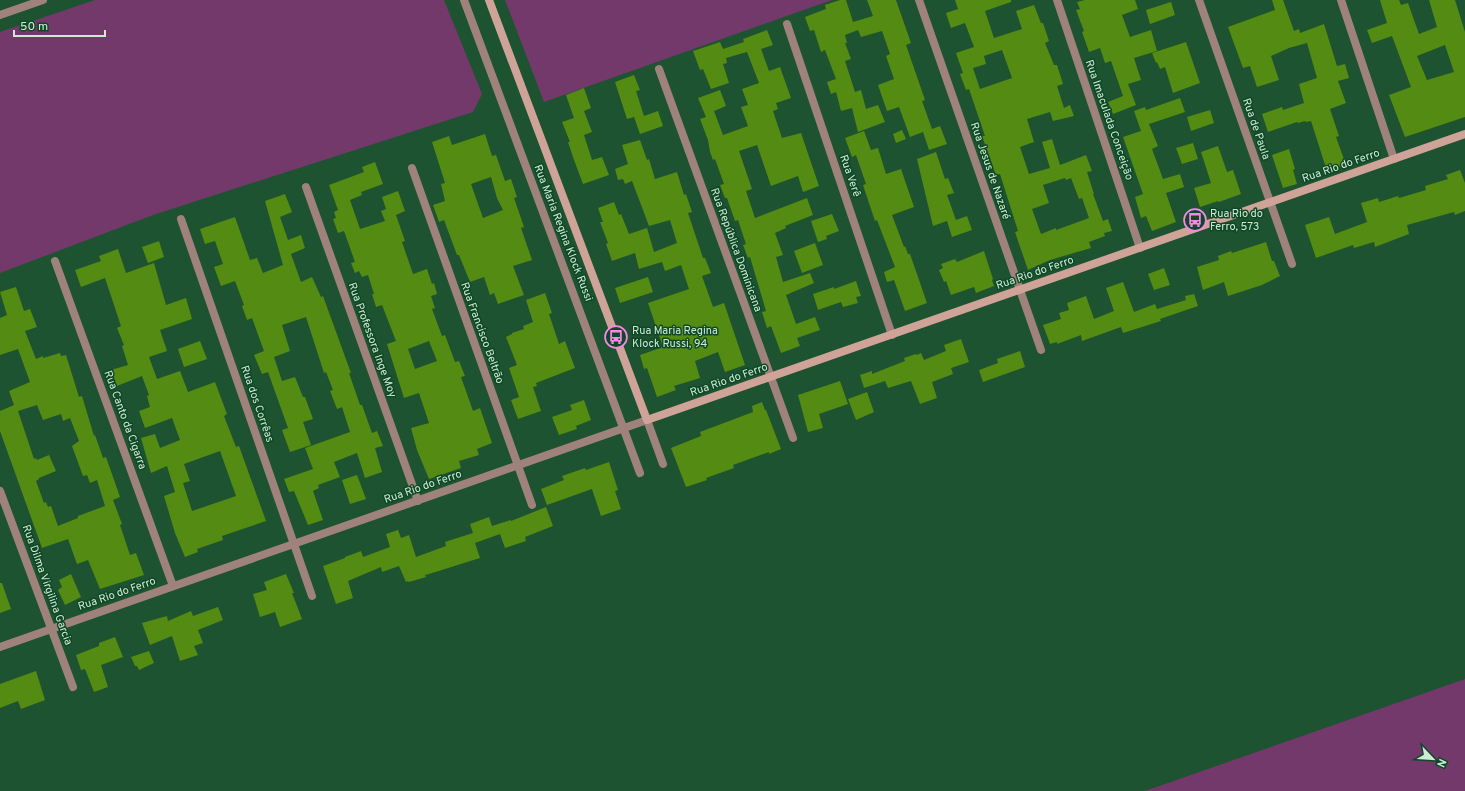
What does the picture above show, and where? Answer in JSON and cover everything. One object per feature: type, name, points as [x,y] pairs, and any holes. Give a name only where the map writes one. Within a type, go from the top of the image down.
[{"type":"street","points":[[0,15],[43,0]]},
{"type":"street","name":"Rua Maria Regina Klock Russi","points":[[464,0],[640,473]]},
{"type":"street","name":"Rua Maria Regina Klock Russi","points":[[489,0],[663,464]]},
{"type":"street","name":"Rua Jesus de Nazaré","points":[[919,0],[1041,350]]},
{"type":"street","name":"Rua Imaculada Conceição","points":[[1057,0],[1140,248]]},
{"type":"street","name":"Rua de Paula","points":[[1199,0],[1292,264]]},
{"type":"street","points":[[1340,0],[1394,159]]},
{"type":"street","name":"Rua Verê","points":[[787,24],[892,335]]},
{"type":"street","name":"Rua República Dominicana","points":[[659,69],[793,438]]},
{"type":"street","name":"Rua Rio do Ferro","points":[[0,647],[1465,134]]},
{"type":"street","name":"Rua Francisco Beltrão","points":[[412,168],[532,505]]},
{"type":"street","name":"Rua Professora Inge Moy","points":[[306,187],[418,501]]},
{"type":"street","name":"Rua dos Corrêas","points":[[181,219],[312,596]]},
{"type":"street","name":"Rua Canto da Cigarra","points":[[55,261],[173,586]]},
{"type":"street","name":"Rua Dilma Virgilina Garcia","points":[[0,491],[72,687]]},
{"type":"shaded area","points":[[95,0],[444,0],[482,94],[473,112],[153,215],[0,273],[0,32]]},
{"type":"shaded area","points":[[505,0],[832,0],[544,102]]},
{"type":"shaded area","points":[[1465,679],[1465,791],[1145,791]]},
{"type":"building","points":[[840,0],[846,0],[853,22],[873,16],[867,0],[896,0],[911,43],[906,45],[925,100],[922,101],[932,129],[940,126],[947,144],[929,150],[923,132],[910,137],[899,107],[887,111],[878,85],[894,79],[886,56],[890,54],[882,31],[861,37],[858,30],[845,35],[847,43],[845,43],[851,59],[845,61],[855,92],[861,90],[866,109],[878,105],[885,122],[858,132],[852,108],[841,111],[836,92],[831,94],[827,82],[836,79],[825,50],[821,52],[814,30],[810,31],[805,17],[826,9],[825,5]]},
{"type":"building","points":[[955,0],[1011,0],[1011,2],[985,11],[994,38],[1022,29],[1016,11],[1034,5],[1041,23],[1043,23],[1049,41],[1045,43],[1054,65],[1057,65],[1063,84],[1057,86],[1064,108],[1070,105],[1074,116],[1053,121],[1050,112],[1027,119],[1034,142],[1020,147],[1029,174],[1050,168],[1042,142],[1052,139],[1060,165],[1086,155],[1092,171],[1087,172],[1093,194],[1103,221],[1108,219],[1112,231],[1104,233],[1105,236],[1089,242],[1091,248],[1050,260],[1028,270],[1015,232],[1018,231],[1000,174],[996,175],[982,136],[985,136],[969,89],[966,90],[960,74],[963,73],[956,53],[974,47],[965,23],[951,28],[946,13],[958,9]],"holes":[[[1002,50],[1012,78],[980,89],[973,68],[986,64],[984,56]],[[1065,178],[1066,180],[1071,178],[1079,199],[1082,198],[1089,218],[1041,234],[1032,209],[1049,203],[1043,185]]]},
{"type":"building","points":[[1085,0],[1135,0],[1138,9],[1122,15],[1130,37],[1151,30],[1157,51],[1134,58],[1141,80],[1128,84],[1136,105],[1113,114],[1108,102],[1123,96],[1111,61],[1105,63],[1100,48],[1089,52],[1082,32],[1084,31],[1076,10],[1080,9],[1077,2]]},
{"type":"building","points":[[1272,0],[1283,0],[1294,31],[1299,29],[1300,33],[1324,24],[1337,66],[1345,64],[1349,78],[1338,81],[1346,103],[1330,109],[1339,136],[1336,137],[1346,165],[1327,171],[1311,121],[1297,122],[1268,132],[1262,114],[1282,107],[1283,110],[1304,103],[1299,84],[1317,78],[1307,43],[1289,48],[1271,56],[1279,80],[1257,87],[1250,66],[1243,68],[1228,27],[1275,10]]},
{"type":"building","points":[[1380,0],[1399,0],[1401,5],[1408,3],[1419,34],[1437,27],[1429,0],[1455,0],[1465,32],[1465,117],[1405,137],[1389,95],[1411,87],[1392,36],[1372,43],[1367,30],[1387,23]],"holes":[[[1445,45],[1454,72],[1427,80],[1417,56]]]},
{"type":"building","points":[[1171,2],[1175,15],[1150,24],[1146,10]]},
{"type":"building","points":[[767,30],[773,45],[761,49],[769,71],[780,67],[791,98],[776,103],[778,109],[773,111],[782,138],[801,133],[819,186],[803,192],[798,176],[771,186],[757,145],[739,151],[752,189],[746,191],[755,218],[807,198],[813,215],[785,226],[786,228],[775,233],[783,255],[776,257],[783,282],[810,273],[814,283],[786,295],[796,324],[815,317],[820,330],[797,338],[800,346],[781,353],[771,326],[767,328],[762,312],[766,311],[750,257],[748,258],[743,245],[746,244],[738,220],[735,221],[727,198],[725,198],[720,185],[724,184],[715,159],[713,160],[710,152],[708,140],[700,119],[706,117],[698,98],[720,90],[726,106],[714,111],[723,135],[748,126],[741,107],[748,105],[742,89],[759,83],[747,52],[726,58],[727,63],[723,64],[729,83],[711,89],[703,69],[700,70],[693,51],[720,42],[723,49],[744,42],[743,39]]},
{"type":"building","points":[[1186,42],[1200,83],[1173,93],[1165,67],[1160,69],[1152,53]]},
{"type":"building","points":[[634,75],[640,90],[636,91],[644,116],[658,111],[663,126],[640,134],[634,117],[627,119],[615,82]]},
{"type":"building","points":[[584,88],[591,108],[584,111],[592,132],[584,135],[592,160],[602,157],[609,175],[583,184],[562,122],[574,118],[566,95]]},
{"type":"building","points":[[1180,98],[1185,112],[1149,124],[1158,146],[1152,149],[1163,179],[1180,174],[1184,187],[1166,193],[1176,222],[1152,231],[1146,216],[1141,218],[1135,197],[1143,194],[1123,137],[1141,131],[1134,111],[1145,107],[1146,110]]},
{"type":"building","points":[[1210,110],[1214,123],[1191,131],[1187,117]]},
{"type":"building","points":[[902,130],[906,139],[896,143],[893,134]]},
{"type":"building","points":[[864,131],[871,150],[878,148],[886,174],[901,169],[914,207],[892,215],[904,247],[905,246],[908,254],[910,254],[927,303],[905,311],[894,280],[887,282],[884,272],[895,267],[877,220],[875,221],[863,185],[866,184],[856,155],[852,157],[845,138]]},
{"type":"building","points":[[485,134],[492,156],[496,155],[505,181],[511,179],[517,197],[514,198],[524,227],[521,228],[532,260],[513,266],[524,295],[498,304],[494,293],[490,295],[484,277],[470,282],[459,255],[457,255],[444,220],[439,222],[433,205],[445,201],[441,184],[445,183],[432,142],[449,136],[452,145]],"holes":[[[491,177],[497,198],[503,210],[483,218],[471,184]]]},
{"type":"building","points":[[640,140],[647,160],[649,159],[655,179],[677,172],[684,195],[686,194],[692,212],[688,213],[703,258],[705,258],[711,273],[702,276],[713,307],[724,303],[745,365],[725,372],[718,352],[695,361],[700,378],[674,386],[676,390],[657,397],[647,368],[644,369],[640,355],[663,347],[648,303],[689,289],[681,265],[665,271],[662,262],[639,269],[635,253],[612,261],[606,244],[608,243],[600,222],[603,222],[598,208],[614,202],[619,215],[621,214],[629,234],[647,228],[654,252],[677,243],[670,220],[649,226],[632,181],[625,184],[623,179],[618,180],[615,169],[628,164],[622,145]]},
{"type":"building","points":[[1193,143],[1198,159],[1182,164],[1176,148]]},
{"type":"building","points":[[1218,146],[1227,172],[1233,170],[1241,194],[1200,207],[1194,188],[1211,183],[1201,152]]},
{"type":"building","points":[[1289,149],[1295,169],[1293,170],[1297,184],[1283,188],[1272,155]]},
{"type":"building","points":[[936,152],[945,179],[948,178],[954,193],[947,195],[956,220],[967,216],[972,230],[952,237],[947,221],[933,226],[917,159]]},
{"type":"building","points":[[375,162],[383,184],[361,192],[362,195],[350,200],[360,229],[385,221],[381,211],[386,209],[382,197],[398,191],[405,211],[396,215],[405,241],[402,242],[413,274],[427,269],[432,284],[434,283],[437,294],[431,296],[435,308],[432,309],[442,336],[445,335],[455,362],[459,361],[465,376],[461,377],[473,411],[480,408],[492,443],[477,449],[479,455],[459,461],[461,468],[429,479],[417,450],[411,428],[429,423],[419,393],[404,398],[387,344],[396,341],[382,305],[376,307],[372,294],[374,294],[368,275],[362,277],[359,271],[355,273],[351,263],[355,262],[344,231],[338,233],[333,219],[336,218],[334,212],[338,210],[329,185],[364,172],[362,167]],"holes":[[[429,341],[437,361],[415,369],[408,349]]]},
{"type":"building","points":[[1460,170],[1465,183],[1465,211],[1455,215],[1454,212],[1407,225],[1409,234],[1375,247],[1374,242],[1354,248],[1353,245],[1316,258],[1305,225],[1329,217],[1335,234],[1367,222],[1361,203],[1378,198],[1379,202],[1398,196],[1399,198],[1426,190],[1425,186],[1448,179],[1446,175]]},
{"type":"building","points":[[285,194],[292,212],[280,217],[288,240],[301,235],[305,248],[291,254],[301,282],[312,277],[321,297],[323,296],[351,373],[349,373],[360,405],[362,405],[372,433],[377,431],[383,446],[375,448],[382,472],[365,478],[357,453],[334,462],[340,477],[318,485],[319,488],[313,491],[323,520],[308,525],[294,491],[289,492],[284,479],[313,469],[305,448],[350,432],[342,407],[337,409],[330,391],[333,390],[326,372],[324,373],[306,317],[282,325],[290,351],[274,357],[282,381],[295,377],[303,397],[305,397],[313,419],[303,422],[311,445],[290,452],[282,430],[288,428],[268,372],[262,374],[254,355],[264,351],[252,318],[247,320],[242,306],[244,305],[235,281],[221,286],[214,267],[223,264],[215,241],[205,244],[200,229],[235,217],[250,260],[257,258],[263,273],[283,265],[265,201]]},
{"type":"building","points":[[832,214],[839,231],[826,236],[827,239],[818,242],[811,221]]},
{"type":"building","points":[[159,241],[164,257],[148,263],[142,247]]},
{"type":"building","points":[[1266,242],[1272,261],[1274,261],[1280,276],[1262,285],[1228,296],[1224,282],[1203,290],[1197,267],[1219,260],[1218,256],[1231,251],[1232,253]]},
{"type":"building","points":[[815,243],[823,265],[802,273],[794,251]]},
{"type":"building","points":[[118,249],[126,273],[154,263],[166,305],[186,298],[192,319],[160,330],[167,351],[149,357],[157,379],[180,371],[188,392],[215,382],[227,414],[224,416],[236,447],[239,446],[266,521],[222,536],[223,540],[197,549],[198,552],[185,557],[175,533],[164,496],[175,492],[167,466],[151,473],[141,438],[155,434],[160,448],[180,440],[172,418],[145,428],[139,411],[150,407],[147,396],[149,395],[142,376],[117,386],[111,370],[128,365],[122,346],[124,345],[117,328],[121,326],[105,278],[81,287],[75,270],[101,261],[99,256]],"holes":[[[220,451],[236,496],[192,511],[183,483],[190,481],[184,464]]]},
{"type":"building","points":[[984,251],[994,286],[976,293],[974,287],[951,295],[946,281],[944,282],[939,270],[943,268],[941,264],[955,259],[957,262]]},
{"type":"building","points":[[1164,268],[1170,285],[1154,290],[1148,274]]},
{"type":"building","points":[[648,277],[653,292],[620,303],[615,288]]},
{"type":"building","points":[[856,281],[861,296],[856,297],[858,303],[843,307],[841,302],[818,310],[813,294],[834,287],[834,289]]},
{"type":"building","points":[[1123,282],[1134,312],[1155,304],[1157,309],[1186,300],[1185,296],[1194,294],[1198,306],[1160,319],[1161,321],[1123,333],[1121,327],[1082,341],[1081,335],[1057,344],[1057,342],[1050,344],[1043,325],[1061,319],[1059,313],[1069,310],[1067,303],[1086,296],[1094,319],[1114,311],[1106,288]]},
{"type":"building","points":[[16,287],[24,311],[30,309],[37,327],[25,331],[36,359],[43,356],[43,358],[60,353],[61,356],[66,355],[79,397],[82,396],[94,436],[95,435],[103,458],[106,457],[120,497],[113,500],[122,524],[120,525],[130,555],[136,553],[144,575],[100,589],[88,560],[77,564],[68,539],[42,548],[0,431],[0,411],[14,405],[9,391],[30,382],[18,349],[0,355],[0,318],[7,315],[0,292]],"holes":[[[37,405],[43,420],[61,414],[63,421],[70,418],[79,441],[72,446],[83,476],[87,475],[90,483],[97,480],[105,506],[78,516],[78,518],[58,526],[51,506],[48,507],[46,502],[44,503],[36,481],[39,478],[56,471],[49,455],[37,460],[36,458],[34,459],[18,411]]]},
{"type":"building","points":[[545,293],[552,313],[549,314],[559,344],[565,341],[575,368],[536,383],[537,386],[533,387],[541,411],[518,419],[511,400],[519,397],[509,368],[517,365],[506,337],[512,333],[524,329],[523,326],[533,322],[526,300]]},
{"type":"building","points":[[961,339],[969,362],[951,368],[953,374],[932,382],[937,398],[920,404],[911,381],[888,388],[885,381],[864,388],[860,375],[872,371],[872,374],[905,361],[904,358],[916,354],[921,353],[924,360],[946,351],[944,345]]},
{"type":"building","points":[[200,341],[207,359],[184,367],[178,349]]},
{"type":"building","points":[[1020,351],[1025,367],[983,382],[979,370],[998,363],[997,359]]},
{"type":"building","points":[[840,381],[848,404],[819,414],[823,428],[808,432],[798,395]]},
{"type":"building","points":[[867,392],[874,412],[856,420],[848,399]]},
{"type":"building","points":[[584,400],[591,420],[576,426],[577,429],[559,435],[552,417],[572,410],[570,405]]},
{"type":"building","points":[[762,402],[781,449],[733,465],[734,468],[706,478],[707,480],[686,487],[671,448],[701,436],[700,432],[753,412],[752,406]]},
{"type":"building","points":[[609,462],[618,490],[615,491],[621,509],[601,516],[592,489],[547,505],[541,489],[564,480],[562,476]]},
{"type":"building","points":[[357,475],[366,499],[350,504],[342,480]]},
{"type":"building","points":[[546,507],[553,526],[525,537],[526,541],[505,548],[500,534],[475,543],[480,558],[425,575],[426,577],[409,582],[406,582],[399,566],[382,572],[381,567],[348,581],[353,598],[336,604],[323,566],[361,551],[363,557],[390,547],[386,534],[398,530],[401,538],[409,535],[416,557],[446,546],[445,542],[473,533],[470,524],[489,517],[492,526],[511,521]]},
{"type":"building","points":[[71,574],[81,597],[65,605],[58,590],[62,587],[59,580]]},
{"type":"building","points":[[286,574],[302,619],[280,627],[275,612],[260,617],[253,594],[267,590],[264,582]]},
{"type":"building","points":[[0,583],[2,583],[11,609],[0,613]]},
{"type":"building","points":[[218,607],[223,620],[198,630],[203,643],[194,646],[198,655],[180,661],[172,636],[150,645],[142,623],[167,616],[168,621],[191,611],[193,616]]},
{"type":"building","points":[[115,637],[123,657],[101,665],[108,687],[94,692],[85,669],[81,670],[76,655],[99,646],[99,643]]},
{"type":"building","points":[[149,651],[154,663],[139,670],[137,666],[135,666],[131,657]]},
{"type":"building","points":[[36,671],[45,700],[21,709],[18,701],[0,708],[0,684]]},
{"type":"place","name":"Rua Rio do Ferro, 573","points":[[1195,220]]},
{"type":"place","name":"Rua Maria Regina Klock Russi, 94","points":[[616,337]]}]
